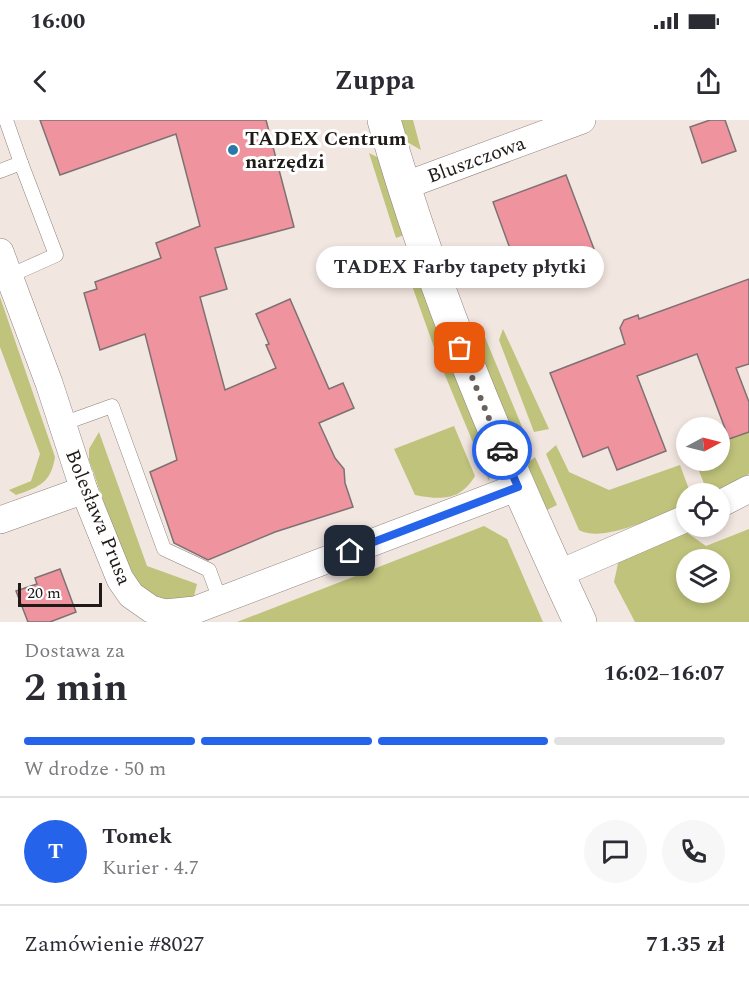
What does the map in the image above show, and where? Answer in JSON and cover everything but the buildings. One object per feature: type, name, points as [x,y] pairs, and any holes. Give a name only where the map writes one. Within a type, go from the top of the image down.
[{"type":"street","points":[[384,120],[452,328],[518,487],[580,622]]},
{"type":"street","name":"Bluszczowa","points":[[404,186],[582,120]]},
{"type":"street","name":"Bolesława Prusa","points":[[4,264],[84,490],[120,579],[131,595],[151,609],[172,613],[195,610],[518,487]]},
{"type":"street","points":[[730,499],[749,489]]},
{"type":"street","points":[[0,520],[84,490]]},
{"type":"street","points":[[558,574],[676,523]]},
{"type":"lane","points":[[4,264],[57,255],[6,120]]},
{"type":"lane","points":[[0,171],[21,163]]},
{"type":"lane","points":[[62,424],[112,406],[164,549],[209,570],[220,600]]},
{"type":"green space","points":[[401,120],[413,120],[421,150],[407,142]]},
{"type":"green space","points":[[369,153],[379,158],[404,235],[396,238]]},
{"type":"green space","points":[[409,252],[441,340],[435,350],[401,255]]},
{"type":"green space","points":[[0,297],[55,457],[50,473],[43,483],[16,495],[9,490],[31,481],[40,454],[0,347]]},
{"type":"green space","points":[[503,329],[549,429],[534,432],[499,340]]},
{"type":"green space","points":[[482,330],[525,434],[522,440],[515,438],[474,339],[475,333]]},
{"type":"green space","points":[[442,368],[454,372],[492,465],[489,481]]},
{"type":"green space","points":[[454,426],[475,476],[463,490],[449,497],[433,498],[415,495],[394,449]]},
{"type":"green space","points":[[99,432],[147,566],[197,584],[194,596],[174,601],[160,598],[143,588],[136,578],[120,546],[89,460],[89,449]]},
{"type":"green space","points":[[749,432],[749,474],[730,484],[704,483],[699,471],[730,471],[730,439]]},
{"type":"green space","points":[[556,445],[569,472],[609,490],[676,466],[676,471],[682,471],[687,483],[676,483],[676,510],[617,531],[590,533],[579,530],[546,454]]},
{"type":"green space","points":[[535,457],[557,505],[547,510],[529,468],[528,463]]},
{"type":"green space","points":[[484,526],[507,539],[543,622],[237,622]]},
{"type":"green space","points":[[749,529],[749,622],[635,622],[614,582],[620,554],[676,531],[676,537],[693,537],[706,546]]},
{"type":"way so far","points":[[460,348],[502,450]]},
{"type":"place","name":"TADEX Centrum narzędzi","points":[[233,150]]},
{"type":"place","name":"TADEX Farby tapety płytki","points":[[460,348]]},
{"type":"route","points":[[350,551],[518,487],[502,450]]}]
